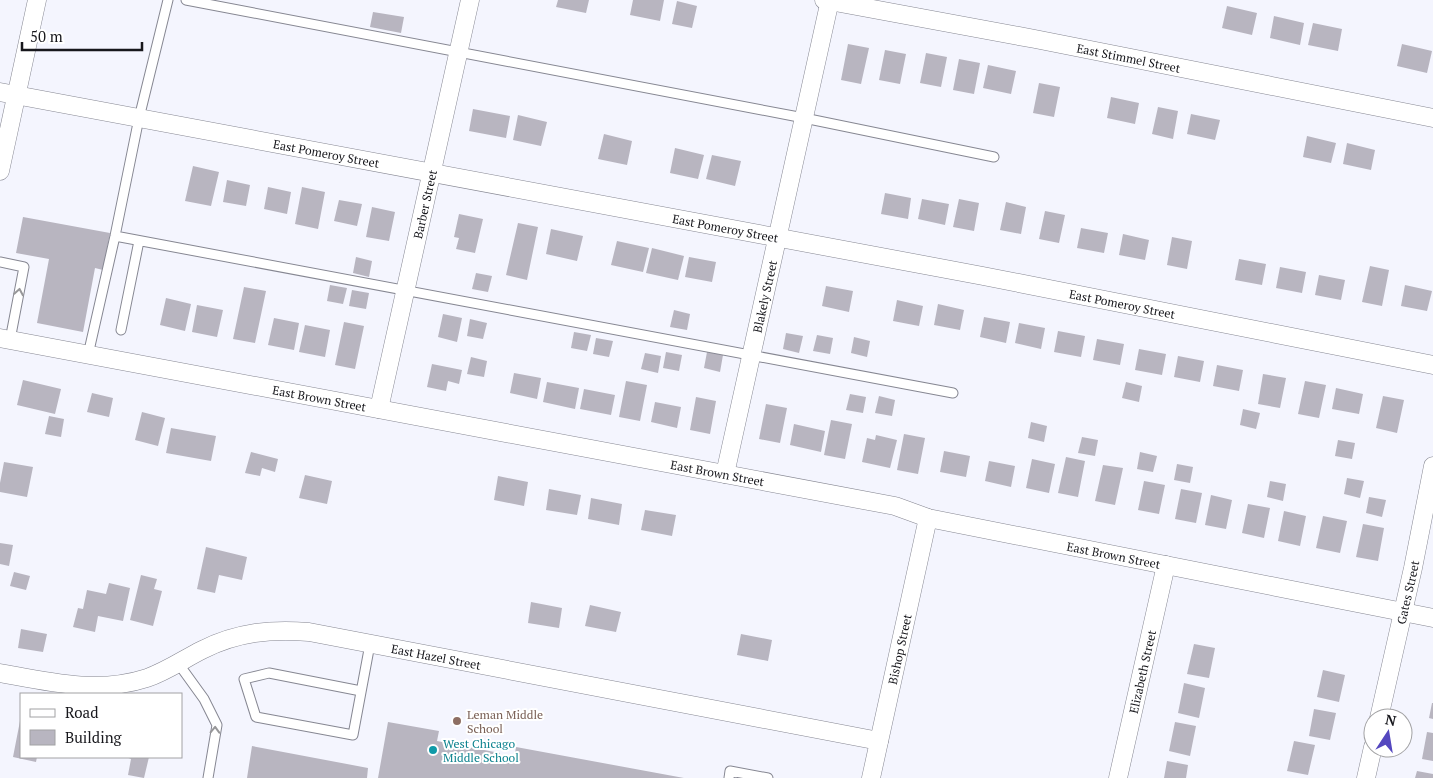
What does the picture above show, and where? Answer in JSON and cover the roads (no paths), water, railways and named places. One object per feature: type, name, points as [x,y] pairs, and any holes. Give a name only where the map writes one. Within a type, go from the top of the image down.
[{"type":"street","points":[[0,171],[8,93],[37,0]]},
{"type":"street","name":"Barber Street","points":[[380,409],[470,0]]},
{"type":"street","name":"East Stimmel Street","points":[[828,0],[1433,118]]},
{"type":"street","name":"Blakely Street","points":[[725,474],[778,238],[828,0]]},
{"type":"street","name":"East Pomeroy Street","points":[[8,93],[983,276],[1433,365]]},
{"type":"street","name":"East Brown Street","points":[[5,339],[895,506],[928,518],[1433,618]]},
{"type":"street","name":"Gates Street","points":[[1381,708],[1433,466]]},
{"type":"street","name":"Bishop Street","points":[[871,778],[928,518]]},
{"type":"street","name":"Elizabeth Street","points":[[1118,778],[1166,565]]},
{"type":"street","name":"East Hazel Street","points":[[0,674],[64,685],[107,686],[146,678],[221,641],[245,633],[265,630],[309,632],[879,740]]},
{"type":"street","points":[[1366,778],[1371,758]]},
{"type":"lane","points":[[88,355],[115,236],[138,118],[168,0]]},
{"type":"lane","points":[[186,0],[804,118],[994,157]]},
{"type":"lane","points":[[115,236],[953,393]]},
{"type":"lane","points":[[121,330],[139,241]]},
{"type":"lane","points":[[0,262],[24,267],[5,339]]},
{"type":"lane","points":[[361,691],[269,673],[244,679],[256,717],[353,735],[370,644]]},
{"type":"lane","points":[[178,663],[204,699],[217,725],[208,778]]},
{"type":"lane","points":[[729,778],[730,771],[768,778]]},
{"type":"place","name":"Leman Middle School","points":[[457,721]]},
{"type":"place","name":"West Chicago Middle School","points":[[433,750]]}]
